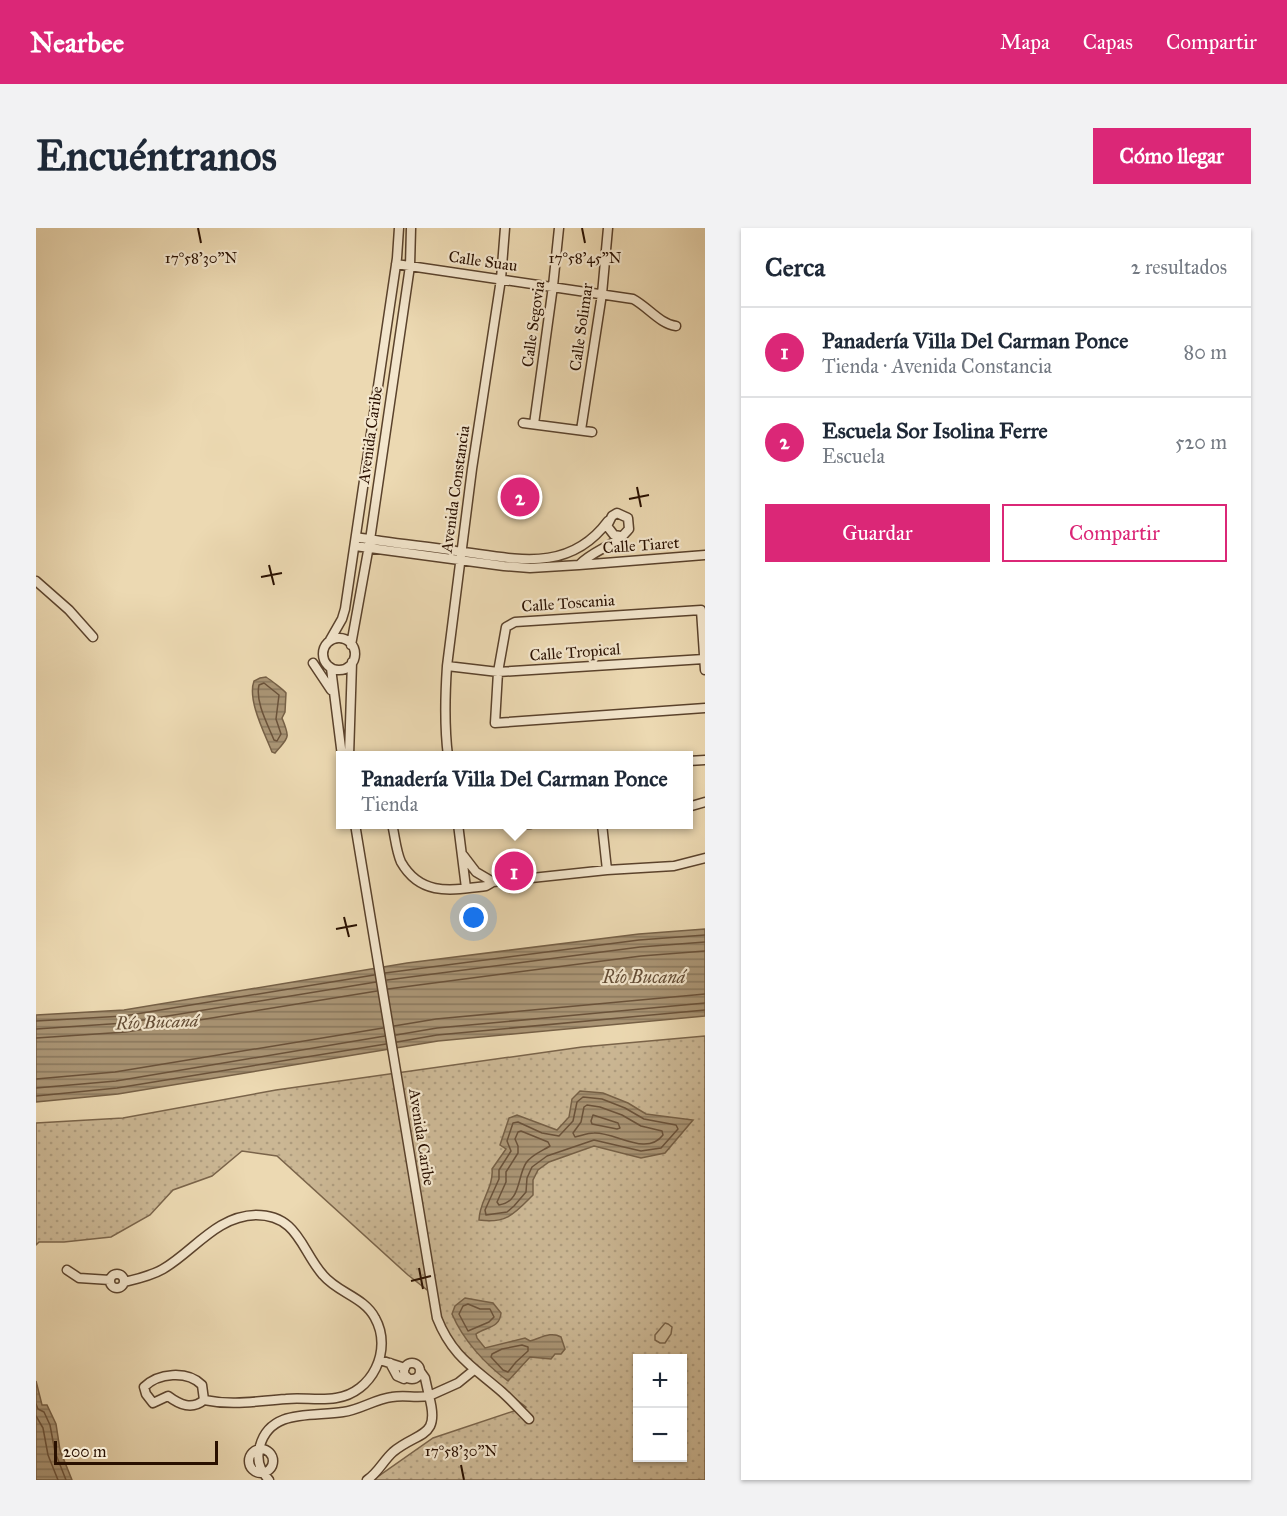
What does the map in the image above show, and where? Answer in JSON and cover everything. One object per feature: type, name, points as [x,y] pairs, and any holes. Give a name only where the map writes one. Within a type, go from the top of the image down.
[{"type":"street","name":"Avenida Caribe","points":[[330,640],[345,609],[396,264],[399,228]]},
{"type":"street","name":"Avenida Caribe","points":[[351,645],[370,544],[410,266],[411,228]]},
{"type":"street","name":"Avenida Constancia","points":[[447,751],[444,709],[447,666],[501,279],[505,228]]},
{"type":"street","name":"Calle Segovia","points":[[534,424],[554,286],[559,228]]},
{"type":"street","name":"Calle Solimar","points":[[581,430],[602,294],[608,228]]},
{"type":"street","name":"Calle Suau","points":[[396,264],[633,299],[668,325],[676,326]]},
{"type":"street","points":[[523,423],[592,432]]},
{"type":"street","points":[[355,541],[461,556],[538,560],[570,552],[585,544],[598,534],[612,516],[617,513],[623,514],[630,523],[629,529],[587,557],[579,565]]},
{"type":"street","points":[[608,520],[607,526],[610,531],[620,536]]},
{"type":"street","points":[[602,548],[602,556],[608,562]]},
{"type":"street","name":"Calle Tiaret","points":[[461,556],[504,566],[530,568],[705,555]]},
{"type":"street","points":[[36,581],[69,610],[93,637]]},
{"type":"street","name":"Calle Toscania","points":[[705,670],[701,610],[515,622],[506,627],[498,672],[495,723],[705,708]]},
{"type":"street","points":[[341,751],[331,668],[323,655],[325,646],[330,640],[344,639],[351,645],[354,653],[350,751]]},
{"type":"street","name":"Calle Tropical","points":[[447,666],[498,672],[704,659]]},
{"type":"street","points":[[331,668],[340,669],[352,662]]},
{"type":"street","points":[[313,663],[334,696]]},
{"type":"street","name":"Avenida Caribe","points":[[356,829],[437,1318],[448,1342],[466,1363],[502,1392],[529,1419]]},
{"type":"street","points":[[393,829],[400,860],[412,876],[435,890],[486,886],[493,882],[607,870],[674,866],[705,858]]},
{"type":"street","points":[[459,829],[466,888]]},
{"type":"street","points":[[602,829],[607,870]]},
{"type":"street","points":[[463,854],[476,872],[493,882]]},
{"type":"street","points":[[67,1270],[78,1278],[110,1280],[119,1274],[123,1277],[124,1282],[136,1280],[163,1269],[222,1224],[252,1215],[269,1217],[287,1225],[299,1236],[325,1278],[371,1311],[381,1333],[380,1360],[371,1377],[352,1394],[335,1399],[291,1398],[229,1405],[204,1400],[197,1405],[185,1406],[168,1396],[153,1403],[144,1387],[164,1376],[181,1376],[198,1382],[203,1389],[204,1400]]},
{"type":"street","points":[[380,1360],[390,1363],[414,1379],[420,1371]]},
{"type":"street","points":[[367,1480],[395,1450],[423,1435],[431,1427],[432,1409],[425,1378],[418,1366],[413,1363],[408,1364],[406,1373]]},
{"type":"street","points":[[269,1480],[263,1472],[252,1468],[249,1461],[251,1454],[259,1449],[263,1437],[270,1428],[290,1418],[313,1413],[350,1411],[392,1397],[429,1396],[458,1383],[474,1370]]},
{"type":"street","points":[[259,1449],[268,1451],[272,1457],[270,1468],[263,1472]]},
{"type":"shaded area","points":[[705,1036],[705,1480],[373,1480],[433,1438],[526,1407],[481,1373],[458,1350],[449,1335],[436,1297],[408,1275],[277,1156],[242,1151],[212,1176],[173,1190],[150,1215],[111,1237],[39,1242],[36,1245],[36,1123],[123,1118],[276,1090],[582,1047]]},
{"type":"shaded area","points":[[665,1323],[672,1327],[671,1334],[665,1343],[660,1343],[655,1340],[655,1335]]},
{"type":"water","points":[[266,677],[286,693],[285,712],[282,718],[287,730],[287,738],[275,753],[272,752],[261,727],[253,698],[254,681]]},
{"type":"water","name":"Río Bucaná","points":[[705,929],[705,1016],[438,1041],[118,1094],[36,1102],[36,1015],[124,1010],[407,963],[639,934]]},
{"type":"water","points":[[580,1091],[603,1093],[628,1103],[646,1114],[693,1120],[665,1153],[641,1158],[594,1146],[549,1162],[538,1170],[533,1180],[533,1195],[515,1212],[504,1219],[479,1220],[481,1207],[491,1182],[492,1169],[506,1149],[500,1145],[509,1118],[517,1115],[557,1130],[569,1117],[572,1099]]},
{"type":"water","points":[[465,1298],[493,1303],[501,1313],[498,1322],[476,1334],[485,1348],[525,1338],[530,1341],[557,1335],[561,1337],[565,1349],[551,1359],[530,1357],[508,1381],[476,1351],[457,1324],[452,1314],[455,1306]]},
{"type":"water","points":[[36,1381],[42,1405],[47,1405],[56,1424],[60,1450],[72,1480],[36,1480]]},
{"type":"place","name":"Escuela Sor Isolina Ferre","points":[[520,497]]},
{"type":"place","name":"Panadería Villa Del Carman Ponce","points":[[514,871]]}]
